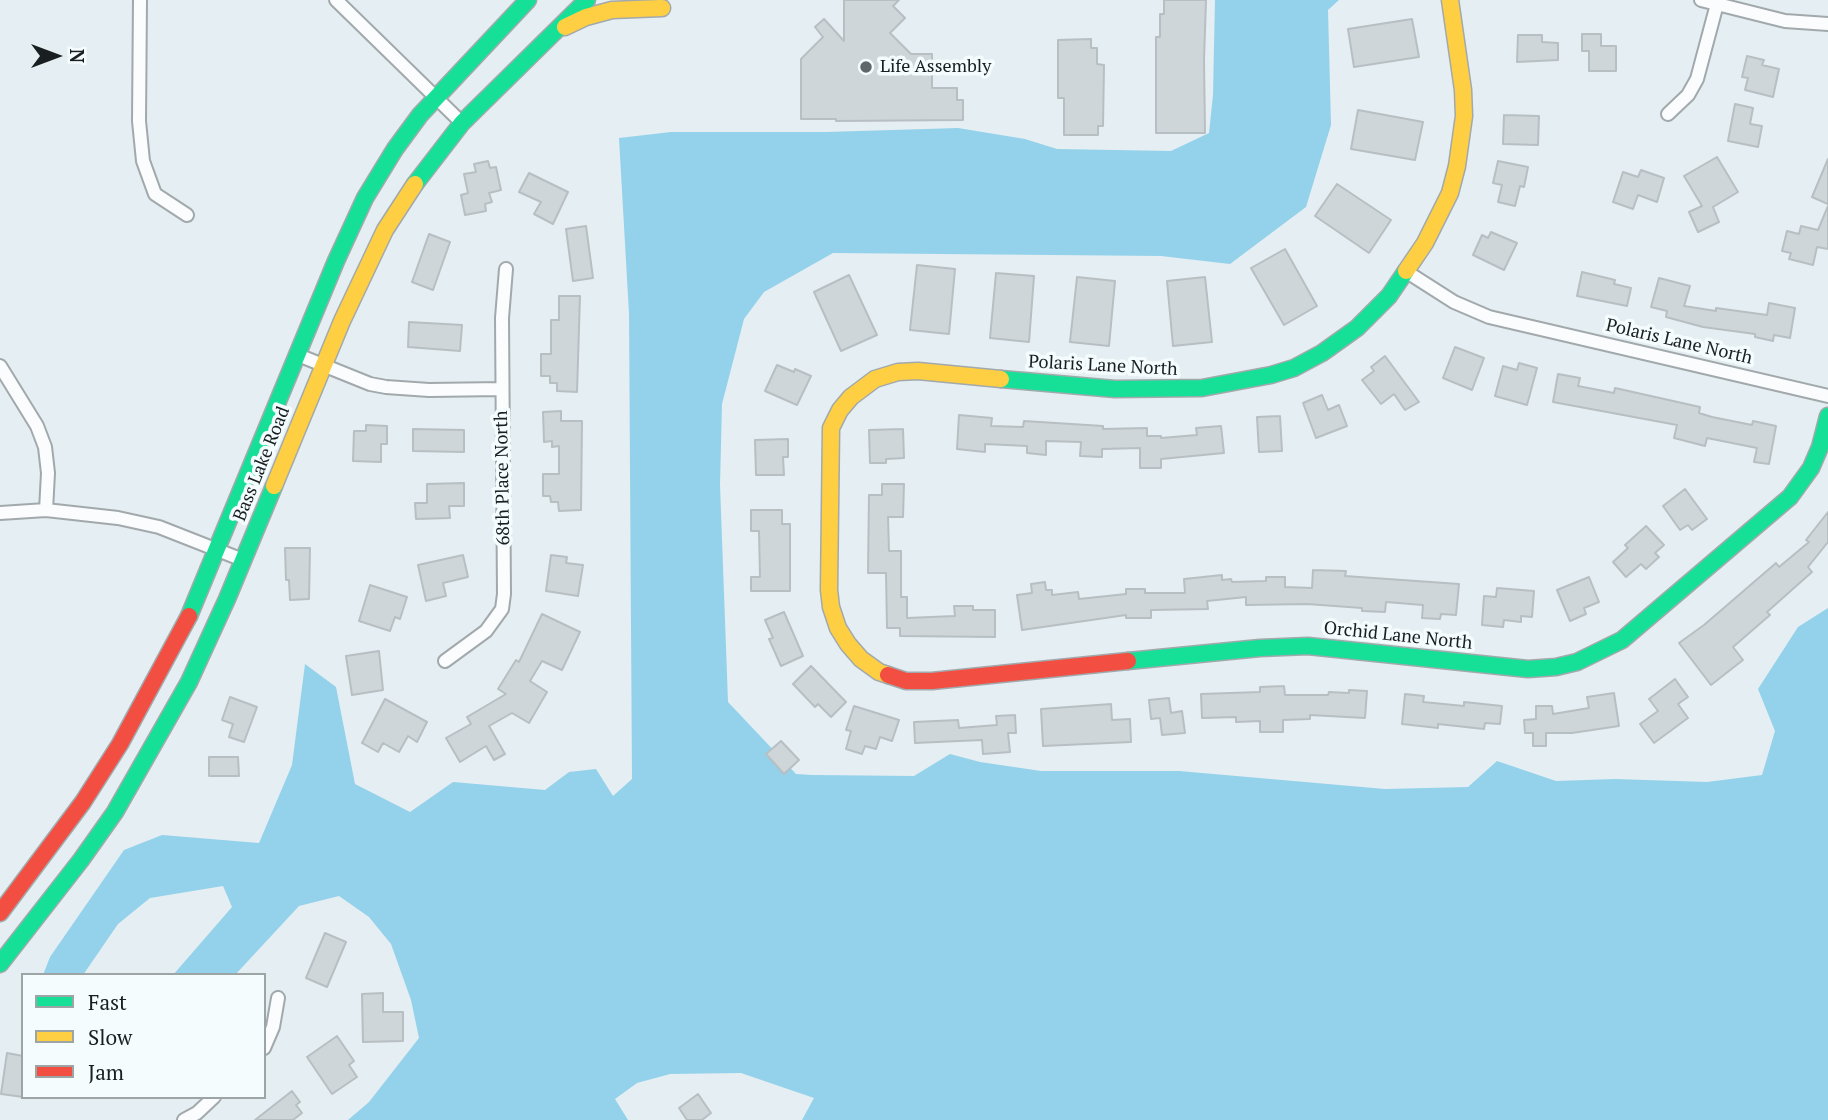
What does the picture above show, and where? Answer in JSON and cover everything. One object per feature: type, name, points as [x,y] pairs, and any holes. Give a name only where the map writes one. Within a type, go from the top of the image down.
[{"type":"main road","name":"Bass Lake Road","points":[[0,913],[83,802],[120,744],[178,638],[365,198],[395,149],[436,97],[528,0]]},
{"type":"main road","points":[[550,35],[569,0]]},
{"type":"main road","name":"Bass Lake Road","points":[[0,964],[81,860],[123,798],[189,682],[363,275],[385,230],[428,164],[462,124],[587,0]]},
{"type":"main road","points":[[1407,272],[1450,193],[1457,166],[1464,116],[1463,90],[1450,0]]},
{"type":"main road","points":[[550,35],[586,17],[612,10],[662,8]]},
{"type":"main road","name":"Polaris Lane North","points":[[861,659],[838,628],[831,607],[828,450],[831,428],[841,410],[859,389],[874,379],[898,372],[918,371],[1143,390],[1202,388],[1247,381],[1294,368],[1322,353],[1374,313],[1407,272]]},
{"type":"main road","name":"Orchid Lane North","points":[[861,659],[878,672],[906,681],[932,681],[1260,648],[1308,646],[1528,669],[1577,662],[1622,640],[1790,497],[1811,468],[1821,447],[1828,416]]},
{"type":"street","points":[[140,0],[139,121],[143,161],[155,194],[187,215]]},
{"type":"street","points":[[336,0],[462,124]]},
{"type":"street","points":[[1701,0],[1785,21],[1828,24]]},
{"type":"street","points":[[1668,114],[1688,95],[1697,79],[1717,4]]},
{"type":"street","name":"68th Place North","points":[[445,661],[486,631],[502,609],[502,308],[506,270]]},
{"type":"street","name":"Polaris Lane North","points":[[1407,272],[1454,302],[1489,317],[1828,396]]},
{"type":"street","points":[[298,355],[386,387],[429,390],[502,389]]},
{"type":"street","points":[[0,366],[37,426],[45,447],[48,473],[46,510]]},
{"type":"street","points":[[0,513],[46,510],[118,518],[159,527],[243,560]]},
{"type":"street","points":[[266,1043],[273,1027],[278,998]]},
{"type":"street","points":[[184,1120],[211,1099]]},
{"type":"shaded area","points":[[1215,0],[1339,0],[1328,10],[1331,125],[1306,207],[1230,264],[1161,256],[833,253],[764,292],[744,319],[722,404],[720,485],[728,702],[796,774],[914,776],[950,754],[980,762],[1041,771],[1179,771],[1385,789],[1468,787],[1497,761],[1556,781],[1615,779],[1707,782],[1762,775],[1775,731],[1758,689],[1798,627],[1828,608],[1828,1120],[802,1120],[814,1098],[741,1073],[670,1074],[637,1083],[615,1099],[628,1120],[348,1120],[369,1102],[419,1038],[411,1000],[391,944],[369,917],[339,896],[299,906],[237,973],[175,973],[232,907],[223,886],[150,898],[118,924],[84,973],[44,973],[50,957],[124,850],[162,835],[259,843],[292,765],[305,664],[336,687],[355,784],[410,812],[453,782],[545,790],[569,772],[596,769],[613,796],[632,779],[629,314],[619,138],[671,132],[826,132],[958,128],[1025,139],[1057,149],[1171,151],[1209,133],[1213,95]]},
{"type":"building","name":"Life Assembly","points":[[844,0],[899,0],[893,6],[905,18],[890,33],[911,54],[932,54],[932,88],[957,88],[957,100],[963,100],[963,120],[801,119],[801,59],[823,37],[815,27],[824,19],[844,41]]},
{"type":"building","points":[[1164,0],[1206,0],[1205,133],[1156,133],[1156,37],[1160,37],[1160,14],[1164,14]]},
{"type":"building","points":[[1412,19],[1419,57],[1354,67],[1348,29]]},
{"type":"building","points":[[1582,34],[1601,34],[1601,46],[1616,46],[1616,71],[1589,71],[1589,51],[1582,51]]},
{"type":"building","points":[[1518,35],[1542,35],[1542,42],[1558,43],[1558,60],[1517,62]]},
{"type":"building","points":[[1091,39],[1091,48],[1097,48],[1097,64],[1104,65],[1103,126],[1098,126],[1098,135],[1064,135],[1064,98],[1058,98],[1058,40]]},
{"type":"building","points":[[1747,56],[1764,60],[1762,65],[1779,69],[1773,97],[1745,90],[1748,78],[1742,77]]},
{"type":"building","points":[[1735,104],[1753,108],[1750,124],[1762,126],[1758,147],[1728,141]]},
{"type":"building","points":[[1358,110],[1423,122],[1415,160],[1351,149]]},
{"type":"building","points":[[1504,115],[1539,116],[1538,145],[1503,144]]},
{"type":"building","points":[[1717,157],[1738,192],[1713,207],[1719,222],[1698,232],[1689,212],[1702,206],[1684,176]]},
{"type":"building","points":[[1828,159],[1828,204],[1812,197]]},
{"type":"building","points":[[488,161],[490,168],[496,167],[501,190],[489,193],[492,202],[485,204],[486,211],[465,215],[461,195],[468,193],[464,174],[476,172],[474,164]]},
{"type":"building","points":[[1498,161],[1528,167],[1524,187],[1520,186],[1515,206],[1498,202],[1502,185],[1493,183]]},
{"type":"building","points":[[1641,170],[1664,178],[1657,202],[1638,195],[1633,209],[1613,202],[1623,172],[1638,177]]},
{"type":"building","points":[[529,173],[568,192],[553,224],[534,214],[541,202],[519,192]]},
{"type":"building","points":[[1337,184],[1391,220],[1369,253],[1315,216]]},
{"type":"building","points":[[1828,206],[1828,249],[1817,247],[1813,265],[1789,259],[1791,253],[1782,251],[1787,231],[1799,234],[1801,226],[1818,230]]},
{"type":"building","points":[[586,226],[593,278],[573,281],[566,229]]},
{"type":"building","points":[[1491,232],[1517,243],[1504,270],[1473,255],[1482,235],[1488,238]]},
{"type":"building","points":[[429,234],[450,242],[433,290],[412,282]]},
{"type":"building","points":[[1285,249],[1317,306],[1284,325],[1251,268]]},
{"type":"building","points":[[917,265],[955,269],[949,334],[910,330]]},
{"type":"building","points":[[1582,272],[1615,280],[1614,284],[1631,288],[1627,306],[1577,296]]},
{"type":"building","points":[[996,273],[1034,276],[1029,342],[990,338]]},
{"type":"building","points":[[849,275],[877,335],[841,351],[814,292]]},
{"type":"building","points":[[1077,277],[1115,281],[1109,346],[1070,342]]},
{"type":"building","points":[[1205,277],[1212,342],[1173,346],[1167,281]]},
{"type":"building","points":[[1659,278],[1690,286],[1684,306],[1767,315],[1769,303],[1795,308],[1790,338],[1774,335],[1773,341],[1755,337],[1755,334],[1703,327],[1666,317],[1667,311],[1651,307]]},
{"type":"building","points":[[559,296],[580,296],[577,392],[557,391],[557,383],[550,383],[550,376],[541,376],[541,354],[551,354],[551,320],[559,320]]},
{"type":"building","points":[[409,322],[462,325],[460,351],[408,347]]},
{"type":"building","points":[[1455,347],[1484,358],[1472,390],[1443,378]]},
{"type":"building","points":[[1385,356],[1419,402],[1405,410],[1394,394],[1381,404],[1362,380],[1374,371],[1371,367]]},
{"type":"building","points":[[1519,363],[1537,368],[1527,405],[1495,396],[1503,366],[1517,370]]},
{"type":"building","points":[[777,365],[811,376],[797,405],[765,391]]},
{"type":"building","points":[[1558,374],[1580,378],[1578,386],[1614,393],[1615,388],[1700,407],[1699,413],[1712,417],[1752,425],[1753,421],[1776,426],[1769,464],[1754,462],[1757,448],[1707,438],[1705,446],[1674,438],[1677,425],[1553,402]]},
{"type":"building","points":[[1322,395],[1328,410],[1339,405],[1347,426],[1316,438],[1303,403]]},
{"type":"building","points":[[561,411],[561,421],[582,421],[581,510],[559,511],[558,502],[551,502],[550,496],[543,496],[543,474],[559,474],[559,446],[552,447],[552,441],[544,442],[543,412]]},
{"type":"building","points":[[959,415],[992,418],[991,426],[1023,427],[1024,421],[1103,426],[1103,429],[1147,428],[1147,436],[1161,438],[1197,435],[1196,428],[1221,426],[1224,453],[1161,459],[1161,468],[1140,468],[1140,448],[1102,449],[1102,457],[1080,456],[1081,442],[1046,441],[1046,455],[1027,453],[1027,446],[985,444],[985,452],[957,449]]},
{"type":"building","points":[[1280,416],[1282,451],[1259,452],[1257,417]]},
{"type":"building","points":[[366,425],[387,426],[387,444],[381,444],[381,462],[353,461],[354,431],[366,431]]},
{"type":"building","points":[[413,429],[464,430],[464,452],[413,451]]},
{"type":"building","points":[[903,429],[904,458],[886,459],[886,463],[870,463],[869,430]]},
{"type":"building","points":[[788,439],[788,457],[783,457],[784,475],[756,475],[755,440]]},
{"type":"building","points":[[464,483],[464,506],[449,506],[450,518],[416,519],[415,503],[427,503],[427,484]]},
{"type":"building","points":[[882,484],[904,484],[903,517],[888,517],[889,551],[901,551],[901,597],[907,597],[907,618],[955,616],[954,606],[973,606],[973,610],[995,610],[995,637],[900,636],[900,628],[887,628],[886,573],[868,573],[869,495],[882,495]]},
{"type":"building","points":[[1685,489],[1707,519],[1692,530],[1688,525],[1680,530],[1663,506]]},
{"type":"building","points":[[751,510],[782,510],[782,524],[790,524],[790,591],[751,591],[751,577],[760,577],[759,531],[751,531]]},
{"type":"building","points":[[1828,512],[1828,542],[1808,567],[1812,572],[1767,612],[1770,615],[1733,647],[1743,660],[1711,685],[1679,643],[1776,563],[1779,567],[1809,542],[1806,540]]},
{"type":"building","points":[[1646,526],[1664,545],[1655,553],[1659,557],[1646,569],[1641,564],[1626,577],[1613,562],[1628,548],[1625,545]]},
{"type":"building","points":[[285,548],[310,548],[309,599],[290,600]]},
{"type":"building","points":[[463,555],[468,577],[443,583],[446,596],[426,601],[418,565]]},
{"type":"building","points":[[551,555],[567,557],[566,563],[583,565],[578,596],[546,591]]},
{"type":"building","points":[[1313,570],[1346,571],[1345,576],[1459,584],[1456,615],[1441,614],[1440,619],[1422,618],[1423,605],[1386,602],[1385,612],[1307,604],[1246,605],[1246,597],[1207,601],[1208,609],[1151,610],[1151,618],[1126,618],[1126,615],[1022,630],[1017,595],[1032,593],[1031,584],[1045,582],[1046,590],[1052,590],[1052,595],[1078,592],[1079,599],[1126,594],[1126,589],[1145,589],[1145,593],[1185,593],[1184,579],[1222,575],[1222,580],[1231,579],[1232,582],[1266,581],[1266,577],[1285,577],[1285,587],[1312,588]]},
{"type":"building","points":[[1589,577],[1599,602],[1584,608],[1586,614],[1570,621],[1557,590]]},
{"type":"building","points":[[370,585],[407,597],[400,619],[395,617],[390,631],[359,621]]},
{"type":"building","points":[[1497,588],[1534,591],[1532,617],[1521,616],[1521,622],[1504,620],[1503,627],[1482,625],[1484,596],[1496,597]]},
{"type":"building","points":[[784,612],[803,656],[781,666],[769,639],[773,638],[765,620]]},
{"type":"building","points":[[542,614],[580,632],[562,670],[542,661],[530,681],[547,692],[529,723],[512,713],[489,726],[505,754],[494,760],[486,746],[460,762],[446,738],[471,724],[467,717],[506,694],[498,689],[516,660],[519,662]]},
{"type":"building","points":[[379,651],[383,690],[352,695],[346,656]]},
{"type":"building","points":[[811,666],[846,702],[831,717],[818,704],[815,707],[793,684]]},
{"type":"building","points":[[1675,679],[1688,697],[1678,704],[1688,718],[1654,743],[1640,724],[1658,711],[1649,699]]},
{"type":"building","points":[[1284,686],[1285,695],[1367,691],[1365,718],[1310,715],[1310,719],[1283,720],[1283,732],[1260,732],[1260,721],[1236,722],[1236,717],[1202,718],[1201,694],[1260,692],[1260,687]]},
{"type":"building","points":[[1614,693],[1619,726],[1572,733],[1546,733],[1546,746],[1533,746],[1533,733],[1525,733],[1524,720],[1536,719],[1536,706],[1552,706],[1553,714],[1589,708],[1587,697]]},
{"type":"building","points":[[1405,694],[1424,696],[1423,702],[1502,706],[1500,724],[1485,723],[1484,729],[1438,724],[1438,728],[1402,724]]},
{"type":"building","points":[[230,697],[257,707],[244,742],[229,737],[233,724],[222,720]]},
{"type":"building","points":[[1169,698],[1171,713],[1182,711],[1185,733],[1162,735],[1160,718],[1151,719],[1149,700]]},
{"type":"building","points":[[385,699],[427,722],[417,742],[408,736],[399,752],[383,743],[378,752],[362,743]]},
{"type":"building","points":[[1111,704],[1112,720],[1130,719],[1131,742],[1043,746],[1041,709]]},
{"type":"building","points":[[854,706],[899,720],[892,741],[880,737],[876,749],[865,746],[862,754],[846,749],[851,731],[846,730]]},
{"type":"building","points":[[1015,715],[1016,733],[1008,733],[1010,752],[983,754],[982,740],[915,743],[914,722],[958,720],[959,728],[997,725],[996,716]]},
{"type":"building","points":[[781,741],[799,760],[784,774],[766,754]]},
{"type":"building","points":[[209,757],[238,757],[239,776],[209,776]]},
{"type":"building","points":[[325,933],[346,942],[327,987],[306,978]]},
{"type":"building","points":[[383,993],[383,1012],[403,1012],[403,1041],[363,1042],[362,994]]},
{"type":"building","points":[[337,1036],[354,1061],[349,1065],[357,1077],[332,1094],[307,1057]]},
{"type":"building","points":[[7,1053],[21,1056],[21,1097],[1,1094]]},
{"type":"building","points":[[292,1091],[300,1102],[296,1105],[302,1113],[293,1120],[255,1120]]},
{"type":"building","points":[[698,1094],[711,1113],[702,1120],[687,1120],[679,1108]]},
{"type":"traffic: fast","points":[[189,616],[336,261],[365,198],[420,115],[528,0]]},
{"type":"traffic: fast","points":[[415,184],[462,123],[587,0]]},
{"type":"traffic: fast","points":[[1001,379],[1115,389],[1202,388],[1271,375],[1294,368],[1322,353],[1357,328],[1389,296],[1406,271]]},
{"type":"traffic: fast","points":[[1128,661],[1308,646],[1528,669],[1577,662],[1622,640],[1790,497],[1811,468],[1828,416]]},
{"type":"traffic: fast","points":[[0,964],[115,812],[189,682],[274,486]]},
{"type":"traffic: slow","points":[[1406,271],[1425,243],[1450,193],[1457,166],[1464,116],[1463,90],[1450,0]]},
{"type":"traffic: slow","points":[[565,27],[586,17],[612,10],[662,8]]},
{"type":"traffic: slow","points":[[274,486],[342,321],[385,230],[415,184]]},
{"type":"traffic: slow","points":[[888,675],[861,659],[848,644],[838,628],[831,607],[831,428],[840,410],[851,397],[875,379],[898,372],[918,371],[1001,379]]},
{"type":"traffic: jam","points":[[0,913],[83,802],[120,744],[189,616]]},
{"type":"traffic: jam","points":[[888,675],[906,681],[932,681],[1128,661]]},
{"type":"place","name":"Life Assembly","points":[[866,67]]}]
